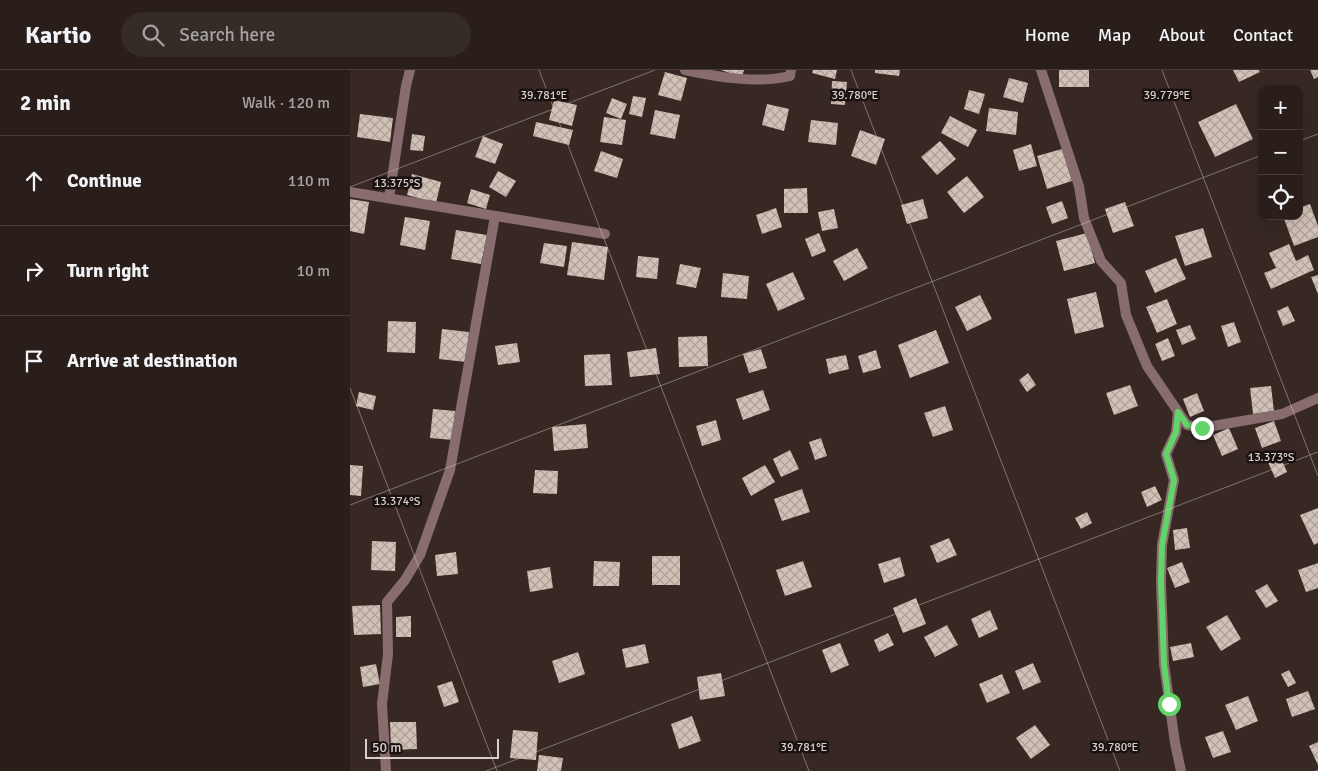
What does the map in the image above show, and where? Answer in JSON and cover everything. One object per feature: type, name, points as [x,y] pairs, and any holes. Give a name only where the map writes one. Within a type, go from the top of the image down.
[{"type":"street","points":[[389,198],[410,70]]},
{"type":"street","points":[[685,70],[719,77],[777,79],[790,76],[791,70]]},
{"type":"street","points":[[1041,70],[1079,186],[1084,218],[1101,261],[1121,282],[1126,315],[1147,366],[1187,425],[1202,428],[1282,414],[1318,398]]},
{"type":"street","points":[[350,192],[605,234]]},
{"type":"street","points":[[386,771],[382,704],[388,654],[387,602],[405,580],[420,555],[450,470],[495,216]]},
{"type":"street","points":[[1178,412],[1176,432],[1166,454],[1174,480],[1162,545],[1161,582],[1164,664],[1175,743],[1181,771]]},
{"type":"building","points":[[721,70],[744,70],[742,77]]},
{"type":"building","points":[[813,70],[837,70],[835,79],[812,73]]},
{"type":"building","points":[[875,70],[900,70],[899,76],[875,73]]},
{"type":"building","points":[[1059,70],[1089,70],[1089,87],[1059,87]]},
{"type":"building","points":[[1233,70],[1259,70],[1260,72],[1239,82]]},
{"type":"building","points":[[1310,70],[1318,70],[1318,77],[1314,79]]},
{"type":"building","points":[[665,72],[687,78],[681,101],[658,95]]},
{"type":"building","points":[[1009,78],[1028,83],[1023,103],[1003,97]]},
{"type":"building","points":[[832,81],[847,82],[845,105],[831,104]]},
{"type":"building","points":[[969,90],[985,94],[979,114],[964,109]]},
{"type":"building","points":[[633,96],[646,98],[642,117],[629,114]]},
{"type":"building","points":[[612,98],[627,104],[621,119],[606,113]]},
{"type":"building","points":[[554,100],[577,105],[572,126],[549,120]]},
{"type":"building","points":[[767,104],[789,109],[784,131],[762,125]]},
{"type":"building","points":[[1236,104],[1253,139],[1215,157],[1198,122]]},
{"type":"building","points":[[989,108],[1018,112],[1016,135],[986,131]]},
{"type":"building","points":[[655,110],[680,115],[675,139],[650,134]]},
{"type":"building","points":[[360,114],[393,118],[390,142],[357,137]]},
{"type":"building","points":[[950,116],[977,130],[968,147],[941,133]]},
{"type":"building","points":[[604,117],[626,120],[622,145],[600,142]]},
{"type":"building","points":[[811,120],[838,123],[836,145],[808,142]]},
{"type":"building","points":[[536,122],[573,130],[569,145],[533,136]]},
{"type":"building","points":[[860,130],[885,139],[876,165],[851,156]]},
{"type":"building","points":[[412,134],[425,136],[423,151],[410,150]]},
{"type":"building","points":[[483,136],[503,144],[495,164],[475,157]]},
{"type":"building","points":[[940,141],[956,159],[937,175],[921,157]]},
{"type":"building","points":[[1031,144],[1037,166],[1019,171],[1013,150]]},
{"type":"building","points":[[1062,149],[1072,181],[1047,189],[1037,156]]},
{"type":"building","points":[[601,151],[623,159],[617,178],[594,171]]},
{"type":"building","points":[[498,171],[516,181],[506,197],[489,187]]},
{"type":"building","points":[[412,174],[441,182],[436,203],[407,195]]},
{"type":"building","points":[[967,176],[984,197],[964,213],[947,192]]},
{"type":"building","points":[[807,188],[808,213],[784,213],[784,189]]},
{"type":"building","points":[[471,189],[490,195],[486,209],[467,203]]},
{"type":"building","points":[[350,199],[369,202],[364,234],[350,231]]},
{"type":"building","points":[[923,199],[928,218],[907,224],[901,205]]},
{"type":"building","points":[[1062,201],[1068,218],[1052,224],[1046,207]]},
{"type":"building","points":[[1125,202],[1134,226],[1113,233],[1105,209]]},
{"type":"building","points":[[1310,204],[1318,226],[1318,237],[1294,246],[1284,220],[1303,220],[1303,207]]},
{"type":"building","points":[[776,208],[782,227],[762,234],[756,215]]},
{"type":"building","points":[[834,209],[838,228],[822,231],[818,212]]},
{"type":"building","points":[[405,217],[430,221],[425,250],[400,245]]},
{"type":"building","points":[[1203,228],[1212,257],[1185,266],[1175,236]]},
{"type":"building","points":[[456,230],[487,235],[481,264],[451,259]]},
{"type":"building","points":[[819,233],[826,251],[812,257],[805,239]]},
{"type":"building","points":[[1087,233],[1095,263],[1064,271],[1056,241]]},
{"type":"building","points":[[572,242],[608,247],[604,280],[567,275]]},
{"type":"building","points":[[544,243],[567,246],[564,267],[540,263]]},
{"type":"building","points":[[1289,244],[1296,261],[1308,255],[1314,270],[1271,289],[1264,273],[1276,268],[1269,253]]},
{"type":"building","points":[[857,248],[868,268],[844,281],[833,261]]},
{"type":"building","points":[[638,256],[659,258],[657,279],[636,277]]},
{"type":"building","points":[[1176,258],[1186,279],[1155,293],[1145,271]]},
{"type":"building","points":[[680,264],[701,268],[696,288],[676,284]]},
{"type":"building","points":[[793,272],[805,299],[778,311],[766,284]]},
{"type":"building","points":[[723,273],[749,276],[747,299],[721,297]]},
{"type":"building","points":[[1318,275],[1318,294],[1311,277]]},
{"type":"building","points":[[1096,292],[1104,327],[1075,334],[1067,299]]},
{"type":"building","points":[[980,295],[992,319],[967,331],[955,307]]},
{"type":"building","points":[[1167,299],[1177,324],[1157,333],[1146,307]]},
{"type":"building","points":[[1288,306],[1295,321],[1283,326],[1277,311]]},
{"type":"building","points":[[388,321],[416,322],[415,353],[387,352]]},
{"type":"building","points":[[1234,322],[1241,342],[1228,347],[1221,326]]},
{"type":"building","points":[[1190,325],[1196,339],[1182,345],[1176,330]]},
{"type":"building","points":[[442,329],[469,332],[466,362],[439,359]]},
{"type":"building","points":[[936,330],[949,363],[910,378],[898,345]]},
{"type":"building","points":[[707,336],[708,366],[679,367],[678,337]]},
{"type":"building","points":[[1168,338],[1175,356],[1162,361],[1155,344]]},
{"type":"building","points":[[517,343],[520,362],[498,365],[495,346]]},
{"type":"building","points":[[656,348],[660,374],[630,377],[627,352]]},
{"type":"building","points":[[761,349],[767,368],[749,373],[743,354]]},
{"type":"building","points":[[876,350],[881,368],[863,373],[858,356]]},
{"type":"building","points":[[610,354],[612,385],[585,386],[584,355]]},
{"type":"building","points":[[846,355],[849,369],[829,374],[826,359]]},
{"type":"building","points":[[1028,373],[1036,385],[1027,392],[1019,380]]},
{"type":"building","points":[[1130,385],[1138,406],[1114,415],[1106,393]]},
{"type":"building","points":[[1271,386],[1274,411],[1253,414],[1250,388]]},
{"type":"building","points":[[763,390],[770,410],[743,420],[736,399]]},
{"type":"building","points":[[359,392],[376,396],[373,410],[356,406]]},
{"type":"building","points":[[1197,393],[1204,411],[1190,417],[1183,399]]},
{"type":"building","points":[[945,406],[953,430],[933,437],[924,413]]},
{"type":"building","points":[[433,409],[455,411],[453,440],[430,438]]},
{"type":"building","points":[[716,420],[721,440],[702,446],[696,426]]},
{"type":"building","points":[[1274,421],[1281,441],[1262,448],[1255,428]]},
{"type":"building","points":[[586,424],[588,448],[554,451],[552,427]]},
{"type":"building","points":[[1229,428],[1238,449],[1222,456],[1213,435]]},
{"type":"building","points":[[821,438],[827,456],[815,460],[809,442]]},
{"type":"building","points":[[790,450],[799,469],[781,477],[773,459]]},
{"type":"building","points":[[1280,456],[1287,472],[1275,478],[1268,462]]},
{"type":"building","points":[[350,465],[363,466],[361,496],[350,495]]},
{"type":"building","points":[[765,465],[775,482],[751,496],[742,478]]},
{"type":"building","points":[[535,470],[558,471],[557,494],[533,493]]},
{"type":"building","points":[[1155,486],[1162,500],[1147,507],[1141,492]]},
{"type":"building","points":[[802,489],[810,512],[782,521],[774,499]]},
{"type":"building","points":[[1318,508],[1318,543],[1314,545],[1300,515]]},
{"type":"building","points":[[1087,512],[1092,523],[1081,529],[1075,518]]},
{"type":"building","points":[[1187,528],[1190,548],[1175,550],[1173,530]]},
{"type":"building","points":[[949,538],[957,555],[937,563],[930,546]]},
{"type":"building","points":[[372,541],[396,542],[395,571],[371,570]]},
{"type":"building","points":[[456,552],[458,574],[437,576],[435,555]]},
{"type":"building","points":[[652,556],[680,556],[680,585],[652,585]]},
{"type":"building","points":[[900,557],[905,576],[884,583],[878,564]]},
{"type":"building","points":[[594,561],[620,562],[619,586],[593,586]]},
{"type":"building","points":[[803,561],[812,587],[785,596],[776,570]]},
{"type":"building","points":[[1182,562],[1190,582],[1175,588],[1167,568]]},
{"type":"building","points":[[1318,563],[1318,588],[1306,592],[1298,570]]},
{"type":"building","points":[[550,567],[553,588],[530,592],[527,571]]},
{"type":"building","points":[[1267,584],[1278,601],[1266,608],[1255,591]]},
{"type":"building","points":[[916,598],[926,624],[903,633],[893,608]]},
{"type":"building","points":[[380,605],[381,634],[354,635],[352,606]]},
{"type":"building","points":[[990,610],[998,629],[979,638],[971,619]]},
{"type":"building","points":[[1227,615],[1241,639],[1221,651],[1206,627]]},
{"type":"building","points":[[411,616],[411,637],[396,637],[396,617]]},
{"type":"building","points":[[947,625],[958,645],[935,657],[924,637]]},
{"type":"building","points":[[888,633],[894,645],[879,652],[874,640]]},
{"type":"building","points":[[840,643],[849,665],[831,673],[822,650]]},
{"type":"building","points":[[1191,643],[1194,657],[1173,661],[1170,647]]},
{"type":"building","points":[[645,644],[649,663],[626,668],[622,649]]},
{"type":"building","points":[[578,652],[585,674],[559,683],[552,661]]},
{"type":"building","points":[[1033,663],[1041,682],[1023,690],[1015,671]]},
{"type":"building","points":[[376,664],[380,684],[363,687],[360,667]]},
{"type":"building","points":[[1289,670],[1296,683],[1288,687],[1281,674]]},
{"type":"building","points":[[721,673],[725,696],[700,700],[697,677]]},
{"type":"building","points":[[1002,674],[1010,693],[987,703],[979,684]]},
{"type":"building","points":[[452,681],[459,702],[444,707],[437,686]]},
{"type":"building","points":[[1308,691],[1315,709],[1292,717],[1286,699]]},
{"type":"building","points":[[1248,696],[1258,721],[1236,730],[1225,705]]},
{"type":"building","points":[[692,716],[701,741],[679,749],[671,724]]},
{"type":"building","points":[[390,722],[416,722],[417,749],[391,750]]},
{"type":"building","points":[[1035,725],[1050,745],[1031,759],[1016,738]]},
{"type":"building","points":[[513,730],[538,732],[536,760],[510,758]]},
{"type":"building","points":[[1223,731],[1231,752],[1213,758],[1205,737]]},
{"type":"building","points":[[1318,742],[1318,765],[1309,746]]},
{"type":"building","points":[[539,755],[563,758],[561,771],[537,771]]},
{"type":"route","points":[[1169,704],[1164,664],[1161,564],[1162,545],[1174,480],[1166,454],[1176,432],[1178,412],[1187,425],[1202,428]]}]
